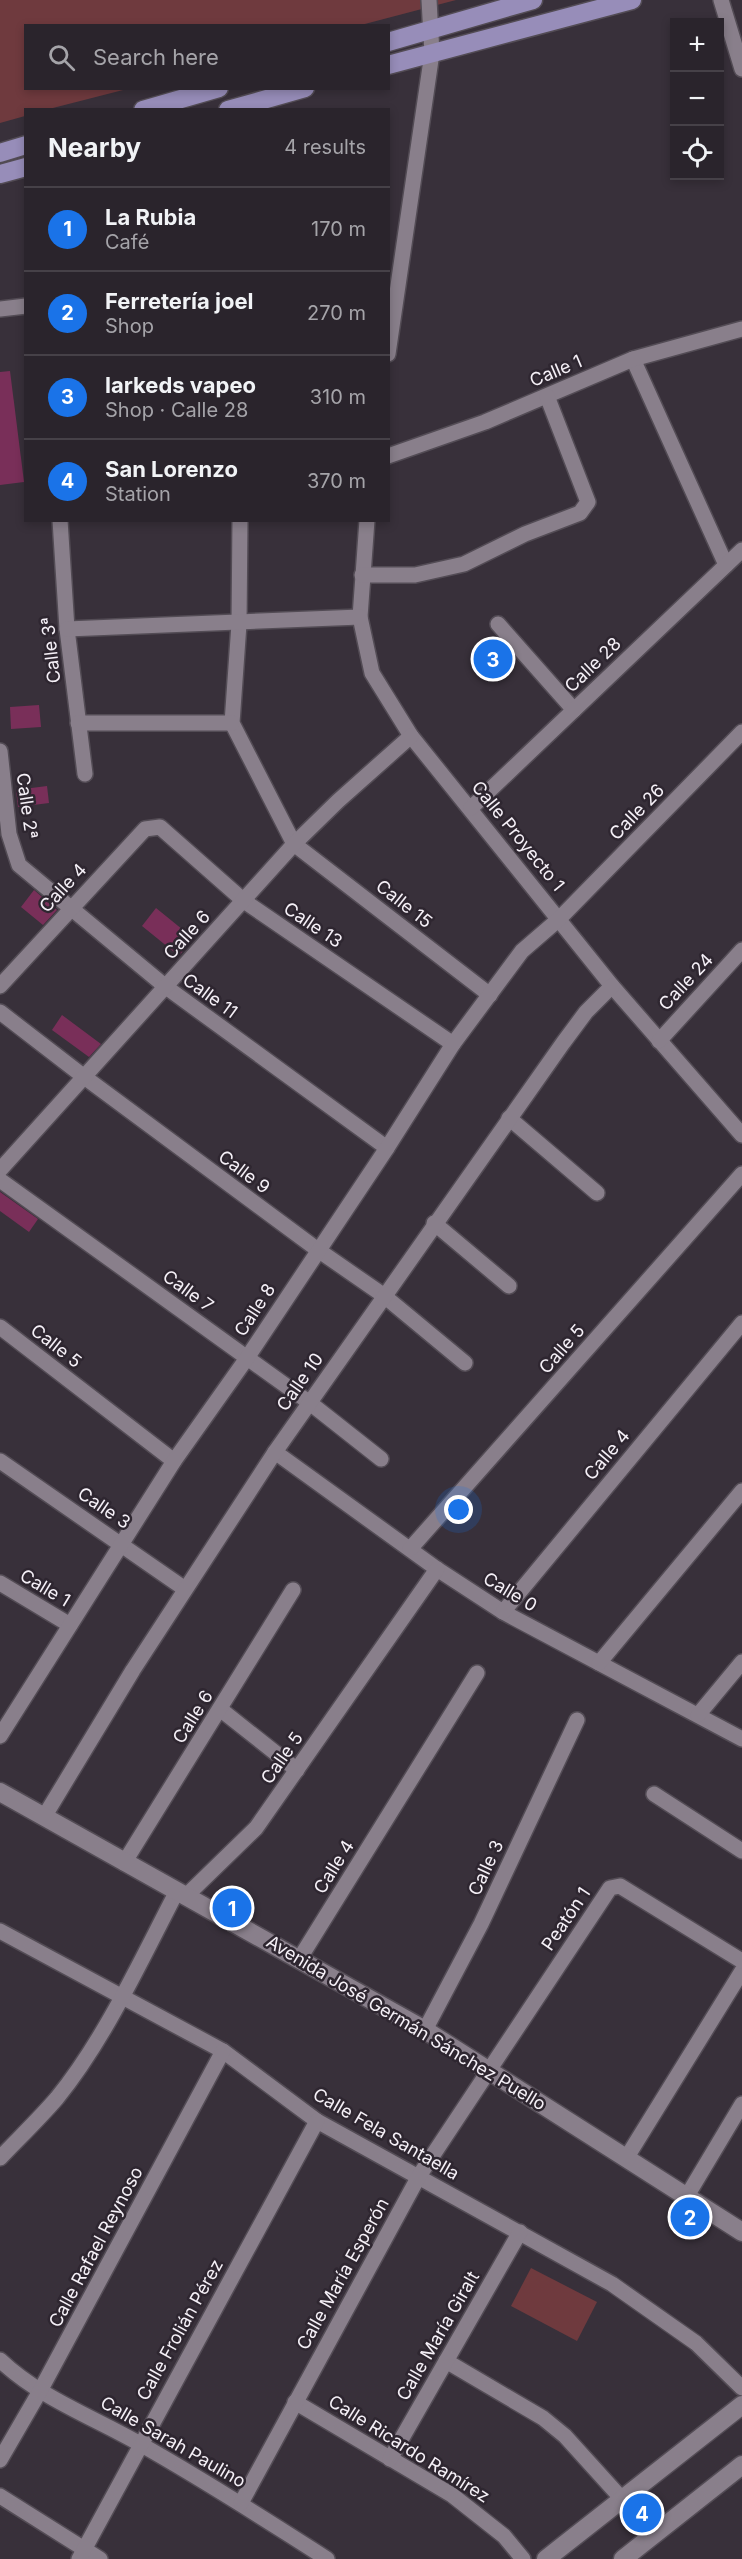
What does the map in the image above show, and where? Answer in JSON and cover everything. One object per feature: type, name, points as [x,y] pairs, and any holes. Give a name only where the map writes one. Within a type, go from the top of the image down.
[{"type":"main road","points":[[390,41],[533,0]]},
{"type":"main road","points":[[390,64],[632,0]]},
{"type":"main road","points":[[150,108],[212,90]]},
{"type":"main road","points":[[235,108],[298,90]]},
{"type":"main road","points":[[0,153],[24,146]]},
{"type":"main road","points":[[0,174],[24,168]]},
{"type":"main road","name":"Avenida José Germán Sánchez Puello","points":[[0,1792],[425,2030],[742,2232]]},
{"type":"main road","points":[[546,2559],[742,2405]]},
{"type":"main road","points":[[623,2559],[742,2465]]},
{"type":"street","points":[[390,340],[432,53],[429,0]]},
{"type":"street","points":[[721,0],[742,69]]},
{"type":"street","points":[[0,309],[24,306]]},
{"type":"street","name":"Calle 1","points":[[390,455],[485,422],[633,359],[742,329]]},
{"type":"street","points":[[633,359],[726,565]]},
{"type":"street","points":[[362,575],[415,575],[464,564],[525,534],[580,513],[588,502],[547,396]]},
{"type":"street","name":"Calle 3ª","points":[[60,522],[67,629],[85,774]]},
{"type":"street","points":[[240,522],[239,624],[232,723],[294,844]]},
{"type":"street","name":"Calle Proyecto 1","points":[[367,522],[360,617],[372,673],[411,736],[612,986],[742,1136]]},
{"type":"street","name":"Calle 28","points":[[471,808],[742,550]]},
{"type":"street","points":[[67,629],[239,624],[360,617]]},
{"type":"street","points":[[498,624],[574,710]]},
{"type":"street","points":[[78,723],[232,723]]},
{"type":"street","name":"Calle 26","points":[[559,919],[742,732]]},
{"type":"street","name":"Calle 6","points":[[0,1170],[294,844],[411,736]]},
{"type":"street","name":"Calle 2ª","points":[[0,751],[9,834],[19,865]]},
{"type":"street","name":"Calle 13","points":[[160,827],[244,901],[453,1044]]},
{"type":"street","name":"Calle 4","points":[[0,986],[145,829],[160,827]]},
{"type":"street","name":"Calle 15","points":[[294,844],[490,995]]},
{"type":"street","name":"Calle 11","points":[[19,865],[166,987],[387,1148]]},
{"type":"street","name":"Calle 8","points":[[0,1736],[174,1461],[247,1358],[387,1148],[453,1044],[522,951],[559,919]]},
{"type":"street","name":"Calle 24","points":[[659,1041],[742,950]]},
{"type":"street","name":"Calle 10","points":[[44,1817],[133,1670],[275,1452],[509,1118],[586,1012],[612,986]]},
{"type":"street","name":"Calle 9","points":[[0,1012],[318,1250],[384,1295],[465,1363]]},
{"type":"street","points":[[509,1118],[597,1193]]},
{"type":"street","name":"Calle 5","points":[[410,1549],[742,1174]]},
{"type":"street","name":"Calle 7","points":[[0,1180],[310,1403],[381,1459]]},
{"type":"street","points":[[434,1223],[509,1286]]},
{"type":"street","name":"Calle 4","points":[[503,1612],[742,1323]]},
{"type":"street","name":"Calle 5","points":[[0,1327],[174,1461]]},
{"type":"street","name":"Calle 0","points":[[275,1452],[437,1569],[503,1612],[742,1739]]},
{"type":"street","name":"Calle 3","points":[[0,1461],[185,1589]]},
{"type":"street","points":[[599,1663],[742,1491]]},
{"type":"street","name":"Calle 5","points":[[0,2158],[57,2097],[122,1998],[181,1895],[256,1828],[437,1569]]},
{"type":"street","name":"Calle 1","points":[[0,1583],[70,1625]]},
{"type":"street","name":"Calle 6","points":[[124,1863],[292,1590]]},
{"type":"street","points":[[698,1715],[742,1662]]},
{"type":"street","name":"Calle 4","points":[[300,1958],[477,1673]]},
{"type":"street","points":[[220,1709],[297,1770]]},
{"type":"street","name":"Calle 3","points":[[425,2030],[481,1924],[577,1720]]},
{"type":"street","points":[[654,1794],[742,1851]]},
{"type":"street","name":"Peatón 1","points":[[489,2070],[610,1888],[620,1886],[742,1961]]},
{"type":"street","name":"Calle Fela Santaella","points":[[0,1931],[223,2051],[317,2121],[520,2232],[622,2291],[696,2343],[742,2388]]},
{"type":"street","points":[[627,2157],[742,1971]]},
{"type":"street","name":"Calle Rafael Reynoso","points":[[0,2460],[40,2391],[223,2051]]},
{"type":"street","name":"Calle María Esperón","points":[[241,2503],[419,2176],[489,2070]]},
{"type":"street","points":[[687,2196],[742,2103]]},
{"type":"street","name":"Calle Frolián Pérez","points":[[81,2554],[317,2121]]},
{"type":"street","name":"Calle María Giralt","points":[[390,2459],[520,2232]]},
{"type":"street","name":"Calle Sarah Paulino","points":[[0,2360],[40,2391],[140,2444],[241,2503],[327,2559]]},
{"type":"street","points":[[446,2361],[543,2418],[565,2436],[622,2499]]},
{"type":"street","name":"Calle Ricardo Ramírez","points":[[296,2402],[452,2495],[504,2536],[523,2559]]},
{"type":"street","points":[[0,2496],[81,2554],[99,2559]]},
{"type":"shaded area","points":[[0,0],[456,0],[365,24],[24,24],[24,90],[123,90],[53,108],[24,108],[24,116],[0,123]]},
{"type":"shaded area","points":[[531,2268],[597,2302],[577,2341],[511,2306]]},
{"type":"building","points":[[10,371],[24,482],[0,485],[0,372]]},
{"type":"building","points":[[39,705],[41,727],[11,729],[10,707]]},
{"type":"building","points":[[47,786],[49,803],[18,807],[16,790]]},
{"type":"building","points":[[34,890],[57,910],[43,925],[21,907]]},
{"type":"building","points":[[156,908],[193,938],[179,956],[142,926]]},
{"type":"building","points":[[62,1015],[101,1044],[89,1057],[52,1030]]},
{"type":"building","points":[[0,1192],[38,1219],[29,1232],[0,1211]]},
{"type":"place","name":"larkeds vapeo","points":[[493,659]]},
{"type":"place","name":"La Rubia","points":[[232,1908]]},
{"type":"place","name":"Ferretería joel","points":[[690,2217]]},
{"type":"place","name":"San Lorenzo","points":[[642,2513]]}]
